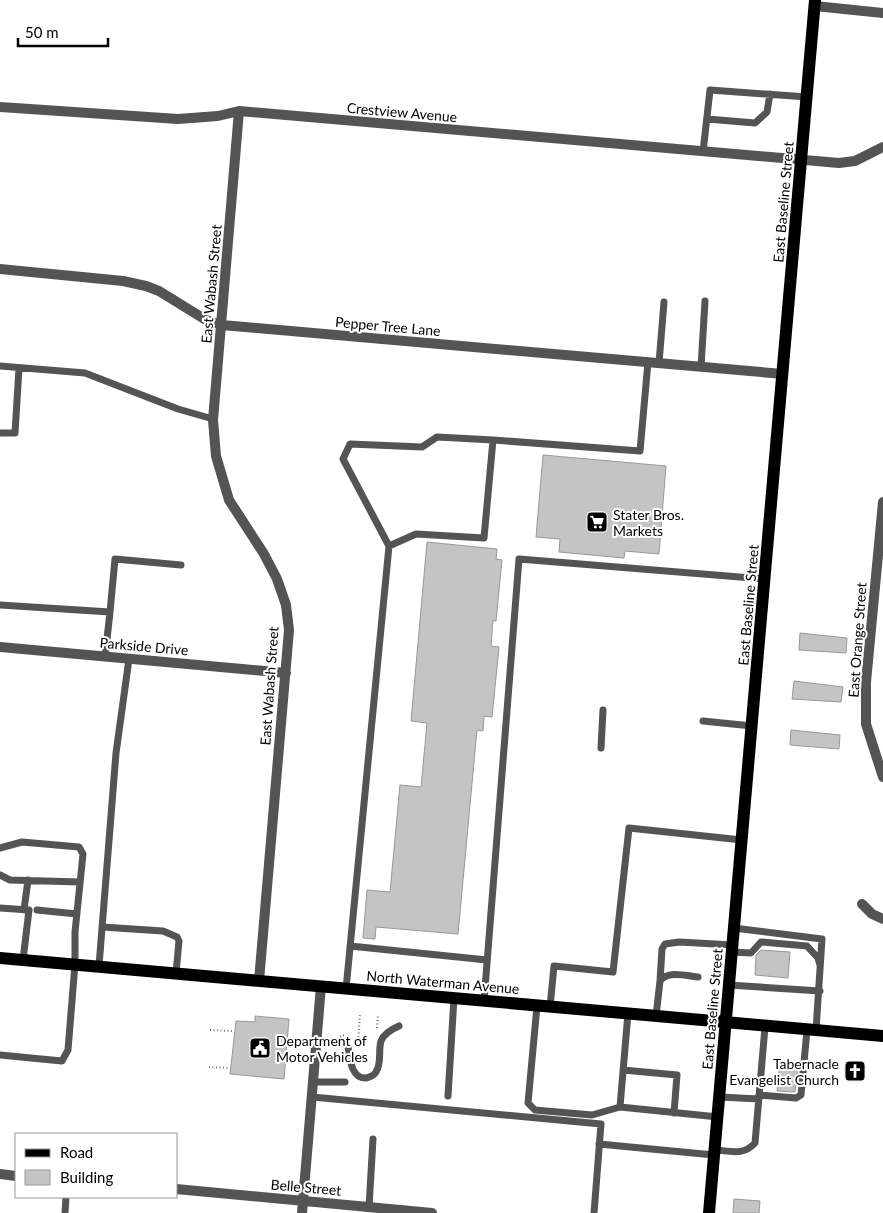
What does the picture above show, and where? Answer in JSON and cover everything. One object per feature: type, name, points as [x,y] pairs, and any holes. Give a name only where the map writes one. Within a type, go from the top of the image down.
[{"type":"main road","name":"East Baseline Street","points":[[709,1213],[815,3]]},
{"type":"main road","name":"North Waterman Avenue","points":[[0,958],[883,1036]]},
{"type":"street","points":[[815,3],[883,13]]},
{"type":"street","name":"Crestview Avenue","points":[[0,107],[178,119],[218,116],[239,111],[839,163],[856,161],[883,147]]},
{"type":"street","name":"East Wabash Street","points":[[239,111],[213,419],[216,456],[229,500],[264,554],[277,579],[286,605],[289,630],[259,981]]},
{"type":"street","name":"Pepper Tree Lane","points":[[0,269],[123,281],[146,286],[159,291],[206,320],[222,325],[783,374]]},
{"type":"street","name":"East Orange Street","points":[[883,502],[866,691],[866,724],[883,776]]},
{"type":"street","name":"Parkside Drive","points":[[0,647],[286,674]]},
{"type":"street","points":[[862,904],[872,914],[883,919]]},
{"type":"street","points":[[302,1213],[321,986]]},
{"type":"street","points":[[0,1174],[15,1176]]},
{"type":"street","name":"Belle Street","points":[[178,1189],[432,1213]]},
{"type":"lane","points":[[703,152],[710,90],[807,97]]},
{"type":"lane","points":[[707,119],[755,123],[767,112],[770,94]]},
{"type":"lane","points":[[700,367],[705,301]]},
{"type":"lane","points":[[659,363],[664,302]]},
{"type":"lane","points":[[346,988],[389,546],[343,459],[350,444],[422,447],[437,437],[640,452],[648,362]]},
{"type":"lane","points":[[0,366],[85,373],[178,409],[213,419]]},
{"type":"lane","points":[[0,433],[15,434],[19,368]]},
{"type":"lane","points":[[389,546],[416,534],[484,538],[493,440]]},
{"type":"lane","points":[[105,656],[115,559],[181,564]]},
{"type":"lane","points":[[484,1001],[519,559],[765,579]]},
{"type":"lane","points":[[0,605],[110,612]]},
{"type":"lane","points":[[99,966],[116,753],[129,659]]},
{"type":"lane","points":[[601,748],[604,710]]},
{"type":"lane","points":[[703,721],[752,726]]},
{"type":"lane","points":[[550,1007],[554,966],[613,972],[629,828],[742,840]]},
{"type":"lane","points":[[0,848],[22,842],[79,847],[83,854],[68,1050],[62,1061],[0,1055]]},
{"type":"lane","points":[[0,875],[10,880],[80,882]]},
{"type":"lane","points":[[24,910],[28,880]]},
{"type":"lane","points":[[0,908],[29,910],[23,960]]},
{"type":"lane","points":[[37,910],[77,914]]},
{"type":"lane","points":[[102,927],[163,931],[177,937],[179,941],[176,973]]},
{"type":"lane","points":[[720,1097],[796,1098],[801,1095],[820,991],[822,939],[734,928]]},
{"type":"lane","points":[[656,1016],[662,949],[665,944],[679,942],[733,948],[751,953],[761,942],[807,946],[818,958],[821,972]]},
{"type":"lane","points":[[350,946],[487,960]]},
{"type":"lane","points":[[660,981],[666,975],[698,977]]},
{"type":"lane","points":[[730,985],[820,991]]},
{"type":"lane","points":[[448,1096],[454,998]]},
{"type":"lane","points":[[537,1006],[528,1103],[536,1110],[592,1115],[620,1107],[718,1117]]},
{"type":"lane","points":[[620,1107],[628,1013]]},
{"type":"lane","points":[[348,1048],[351,1066],[356,1075],[362,1078],[369,1078],[375,1074],[378,1068],[381,1040],[387,1033],[399,1026]]},
{"type":"lane","points":[[599,1144],[715,1152],[749,1150],[755,1143],[765,1027]]},
{"type":"lane","points":[[623,1070],[677,1075],[674,1113]]},
{"type":"lane","points":[[313,1082],[345,1082]]},
{"type":"lane","points":[[312,1097],[601,1124],[594,1213]]},
{"type":"lane","points":[[369,1207],[374,1139]]},
{"type":"lane","points":[[65,1213],[66,1198]]},
{"type":"path","points":[[357,1050],[360,1014]]},
{"type":"path","points":[[377,1030],[378,1016]]},
{"type":"path","points":[[210,1030],[232,1030]]},
{"type":"path","points":[[356,1059],[375,1061]]},
{"type":"path","points":[[209,1066],[229,1068]]},
{"type":"building","points":[[543,455],[666,466],[659,554],[625,551],[624,558],[559,552],[560,539],[536,537]]},
{"type":"building","points":[[427,542],[497,549],[496,559],[502,560],[496,621],[493,620],[491,646],[499,647],[492,717],[484,716],[483,731],[477,730],[458,934],[376,927],[375,939],[363,938],[367,890],[390,892],[400,785],[421,787],[427,723],[411,721]]},
{"type":"building","points":[[800,633],[847,638],[846,653],[799,650]]},
{"type":"building","points":[[794,681],[843,687],[841,702],[792,699]]},
{"type":"building","points":[[791,730],[840,735],[839,749],[790,745]]},
{"type":"building","points":[[761,950],[790,952],[788,978],[755,975],[756,955]]},
{"type":"building","name":"Department of Motor Vehicles","points":[[255,1016],[289,1019],[284,1079],[230,1074],[236,1021],[255,1022]]},
{"type":"building","points":[[780,1062],[798,1065],[795,1092],[777,1091]]},
{"type":"building","points":[[734,1199],[760,1201],[759,1213],[733,1213]]},
{"type":"place","name":"Stater Bros. Markets","points":[[597,522]]},
{"type":"place","name":"Department of Motor Vehicles","points":[[260,1048]]},
{"type":"place","name":"Tabernacle Evangelist Church","points":[[855,1071]]}]
